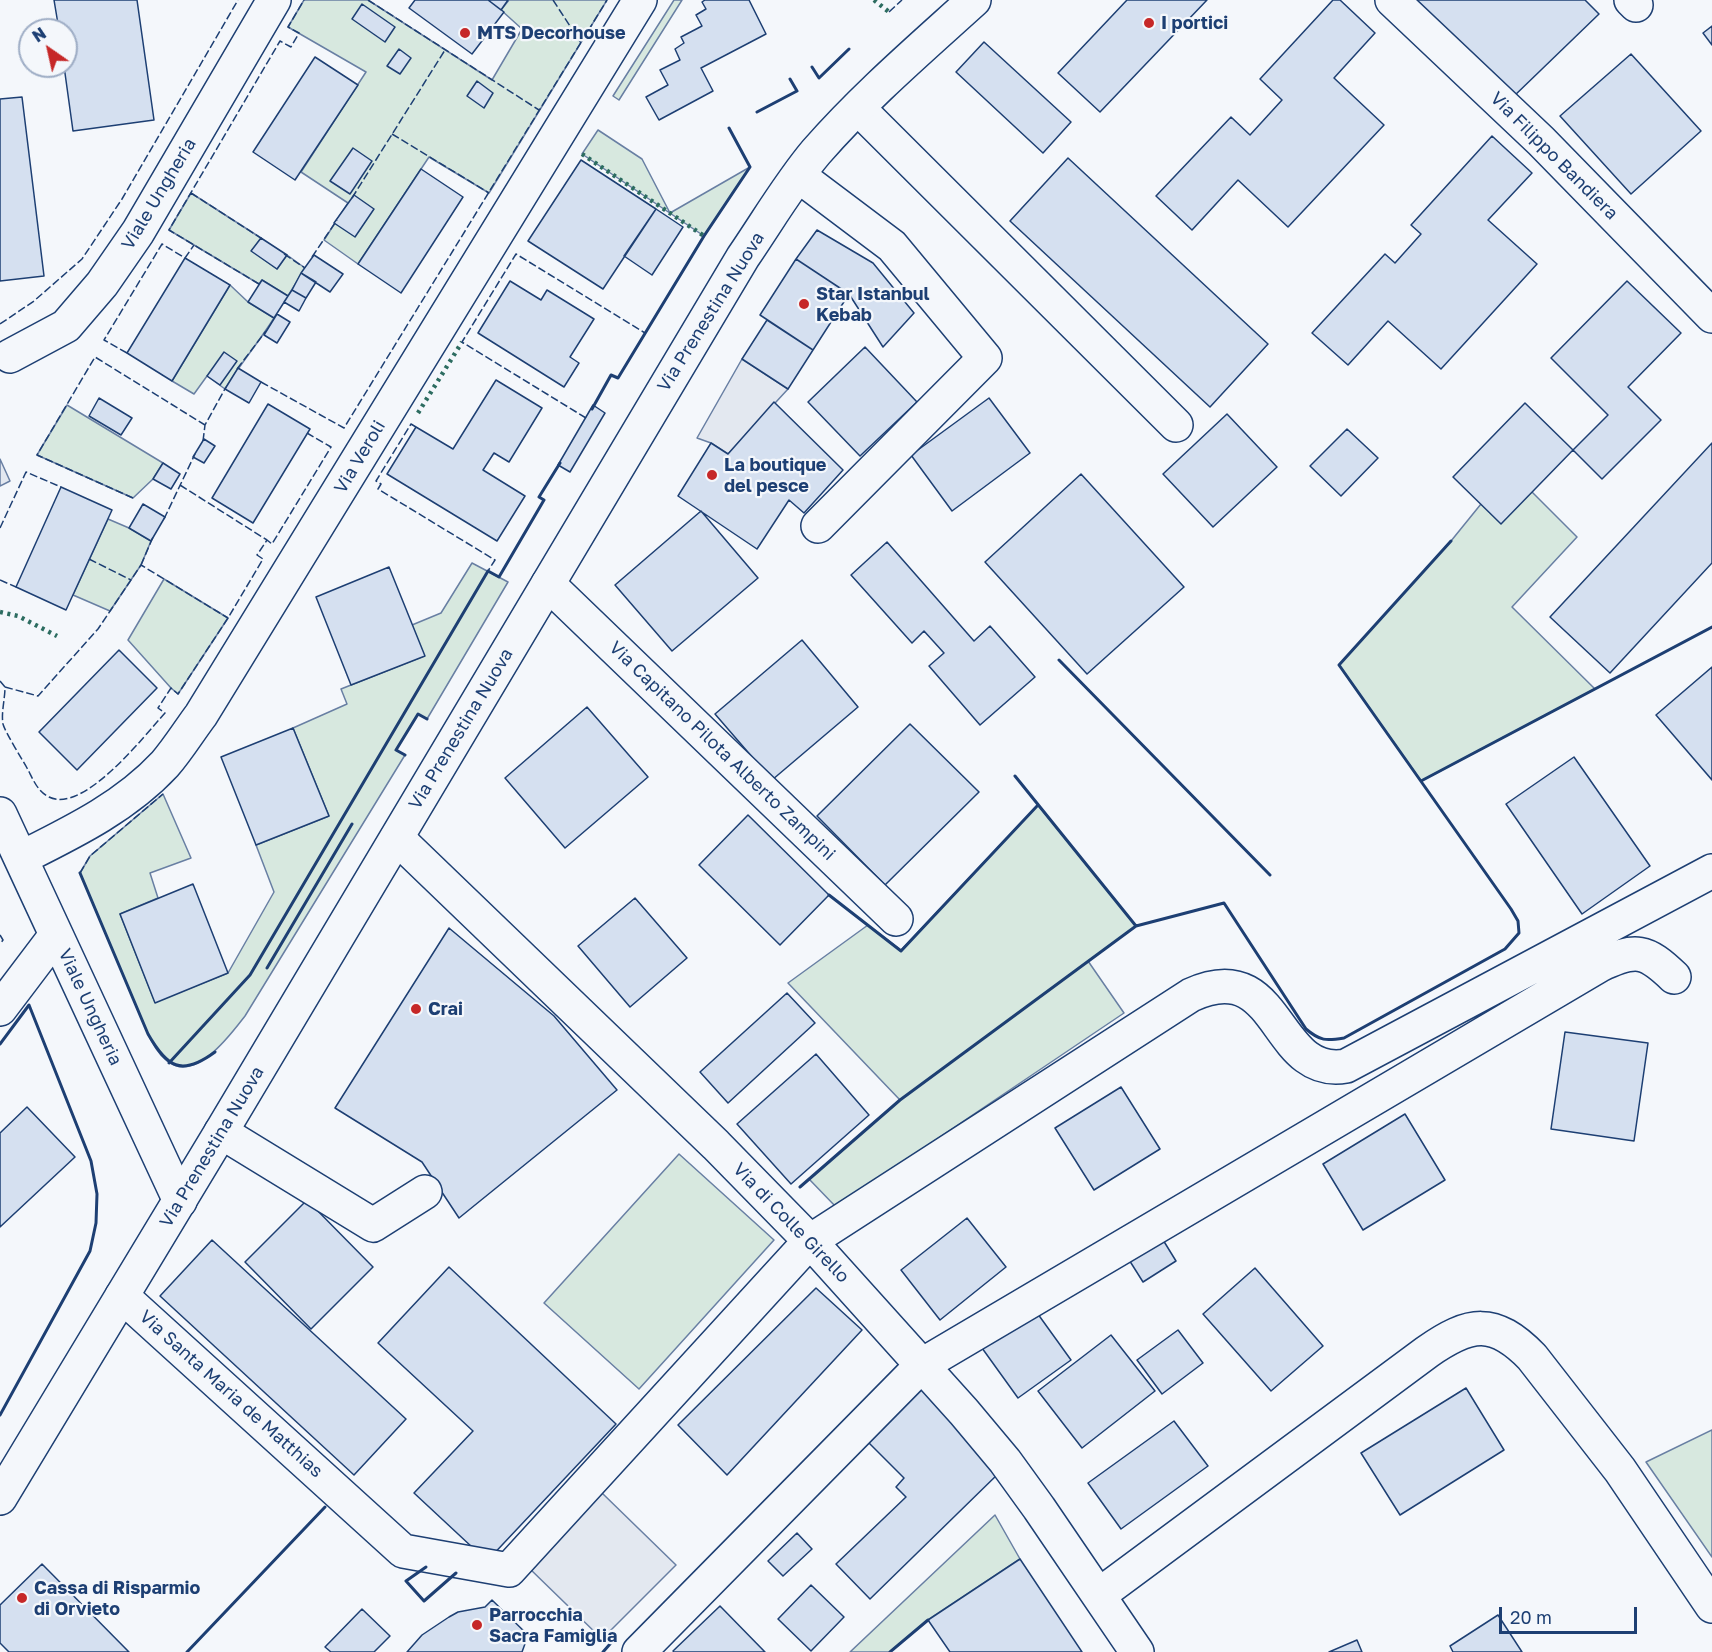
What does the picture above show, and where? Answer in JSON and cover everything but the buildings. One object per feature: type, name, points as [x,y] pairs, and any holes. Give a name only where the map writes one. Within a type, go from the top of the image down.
[{"type":"street","name":"Viale Ungheria","points":[[10,356],[66,326],[102,284],[138,232],[274,0]]},
{"type":"street","name":"Via Veroli","points":[[21,858],[88,824],[136,792],[165,763],[201,715],[640,0]]},
{"type":"street","name":"Via Prenestina Nuova","points":[[0,1498],[221,1132],[721,292],[799,176],[832,135],[888,78],[974,0]]},
{"type":"street","name":"Via Filippo Bandiera","points":[[1392,0],[1541,141],[1712,316]]},
{"type":"street","points":[[858,108],[1176,424]]},
{"type":"street","points":[[799,176],[892,246],[985,358],[818,526]]},
{"type":"street","name":"Via Capitano Pilota Alberto Zampini","points":[[548,584],[896,919]]},
{"type":"street","name":"Viale Ungheria","points":[[0,814],[180,1200]]},
{"type":"street","name":"Via di Colle Girello","points":[[397,837],[707,1136],[810,1240],[1005,1461],[1034,1499],[1137,1652]]},
{"type":"street","points":[[810,1240],[1191,995],[1204,989],[1229,985],[1240,988],[1261,1003],[1309,1059],[1321,1066],[1335,1068],[1346,1066],[1712,871]]},
{"type":"street","points":[[0,1009],[56,935]]},
{"type":"street","points":[[639,1652],[922,1365],[1600,964],[1626,954],[1643,955],[1657,961],[1674,977]]},
{"type":"street","points":[[221,1132],[373,1225],[425,1192]]},
{"type":"street","name":"Via Santa Maria de Matthias","points":[[122,1296],[403,1551],[509,1570],[810,1240]]},
{"type":"street","points":[[1098,1595],[1427,1352],[1449,1338],[1480,1328],[1498,1331],[1517,1342],[1532,1358],[1620,1470],[1712,1606]]},
{"type":"shaded area","points":[[304,0],[368,0],[492,80],[522,29],[501,10],[509,0],[607,0],[489,193],[429,157],[358,264],[324,240],[348,203],[301,172],[366,72],[288,27]]},
{"type":"shaded area","points":[[674,0],[682,0],[619,100],[613,96]]},
{"type":"shaded area","points":[[598,130],[642,159],[670,213],[750,167],[704,236],[582,154]]},
{"type":"shaded area","points":[[191,193],[261,238],[252,251],[277,269],[287,255],[305,268],[288,296],[262,280],[259,284],[169,230]]},
{"type":"shaded area","points":[[230,285],[248,302],[274,318],[225,389],[207,376],[194,394],[172,381]]},
{"type":"shaded area","points":[[742,359],[788,389],[728,454],[711,443],[697,438]]},
{"type":"shaded area","points":[[67,405],[163,463],[153,479],[133,498],[37,455]]},
{"type":"shaded area","points":[[0,459],[10,481],[0,486]]},
{"type":"shaded area","points":[[1532,492],[1577,537],[1512,607],[1595,689],[1421,781],[1339,665],[1451,541],[1481,504]]},
{"type":"shaded area","points":[[108,519],[151,541],[141,565],[110,611],[73,595]]},
{"type":"shaded area","points":[[472,563],[508,582],[427,719],[418,714],[396,750],[405,755],[239,1024],[222,1044],[200,1062],[189,1066],[178,1066],[167,1061],[158,1052],[148,1034],[80,873],[90,856],[163,794],[191,858],[150,873],[158,898],[120,914],[155,1002],[228,973],[274,892],[256,845],[329,816],[293,728],[347,704],[341,689],[424,656],[412,625],[441,613]]},
{"type":"shaded area","points":[[164,579],[228,618],[178,694],[128,640]]},
{"type":"shaded area","points":[[1038,805],[1136,926],[1088,961],[1124,1013],[836,1207],[809,1179],[900,1100],[788,983],[868,925],[901,950]]},
{"type":"shaded area","points":[[679,1154],[774,1240],[639,1389],[544,1303]]},
{"type":"shaded area","points":[[1712,1430],[1712,1557],[1646,1462]]},
{"type":"shaded area","points":[[602,1493],[676,1565],[602,1639],[529,1568]]},
{"type":"shaded area","points":[[995,1515],[1020,1559],[928,1620],[890,1652],[850,1652]]},
{"type":"hedge","points":[[874,0],[889,12]]},
{"type":"hedge","points":[[582,154],[704,236]]},
{"type":"hedge","points":[[418,413],[462,342]]},
{"type":"hedge","points":[[0,612],[18,616],[57,636]]},
{"type":"fence","points":[[0,324],[34,301],[82,259],[122,199],[238,0]]},
{"type":"fence","points":[[259,284],[169,230],[280,41],[291,47],[299,33],[288,27],[304,0]]},
{"type":"fence","points":[[368,0],[539,110]]},
{"type":"fence","points":[[553,0],[581,43]]},
{"type":"fence","points":[[261,382],[344,428],[607,0]]},
{"type":"fence","points":[[889,12],[902,0]]},
{"type":"fence","points":[[352,198],[445,50]]},
{"type":"fence","points":[[392,134],[489,193]]},
{"type":"fence","points":[[191,193],[264,240]]},
{"type":"fence","points":[[312,257],[337,220]]},
{"type":"fence","points":[[127,353],[104,340],[162,244],[185,258],[194,245]]},
{"type":"fence","points":[[284,254],[305,268]]},
{"type":"fence","points":[[586,418],[462,342],[516,254],[645,333]]},
{"type":"fence","points":[[237,369],[266,331]]},
{"type":"fence","points":[[133,498],[37,455],[95,357],[205,425]]},
{"type":"fence","points":[[203,441],[205,425],[226,387]]},
{"type":"fence","points":[[416,427],[411,424],[376,481],[381,484],[378,489],[495,560],[488,571]]},
{"type":"fence","points":[[0,681],[5,687],[2,715],[4,728],[38,788],[49,797],[63,799],[79,794],[96,784],[128,754],[165,713],[158,708],[171,688],[178,694],[228,618],[263,559],[257,555],[267,540],[272,544],[331,447],[307,433]]},
{"type":"fence","points":[[164,519],[195,454]]},
{"type":"fence","points":[[0,528],[26,472],[61,487]]},
{"type":"fence","points":[[180,485],[267,540]]},
{"type":"fence","points":[[141,565],[153,537]]},
{"type":"fence","points":[[89,559],[131,580]]},
{"type":"fence","points":[[5,687],[38,696],[98,629],[141,565],[228,618]]},
{"type":"fence","points":[[0,580],[16,587]]},
{"type":"fence","points":[[80,873],[90,856],[163,794]]},
{"type":"fence","points":[[0,935],[3,940],[0,944]]},
{"type":"wall","points":[[812,67],[819,78],[849,49]]},
{"type":"wall","points":[[757,112],[797,91],[790,79]]},
{"type":"wall","points":[[592,409],[611,375],[618,378],[704,236],[750,167],[729,128]]},
{"type":"wall","points":[[169,1063],[250,975],[488,571],[499,577],[544,500],[539,497],[560,463]]},
{"type":"wall","points":[[1136,926],[1224,903],[1306,1029],[1315,1036],[1328,1040],[1344,1038],[1505,949],[1519,933],[1518,921],[1511,909],[1339,665],[1451,541]]},
{"type":"wall","points":[[1421,781],[1712,627]]},
{"type":"wall","points":[[1059,660],[1270,875]]},
{"type":"wall","points":[[405,755],[396,750],[418,714],[427,719]]},
{"type":"wall","points":[[800,1187],[900,1100],[1136,926],[1015,776]]},
{"type":"wall","points":[[829,895],[901,951],[1038,805]]},
{"type":"wall","points":[[267,968],[352,824]]},
{"type":"wall","points":[[80,873],[148,1034],[155,1045],[169,1061],[184,1066],[203,1060],[215,1052]]},
{"type":"wall","points":[[0,1044],[29,1005],[91,1161],[97,1194],[96,1223],[90,1251],[0,1415]]},
{"type":"wall","points":[[187,1652],[325,1507]]},
{"type":"wall","points":[[426,1567],[406,1581],[424,1601],[456,1573]]},
{"type":"wall","points":[[890,1652],[928,1620]]},
{"type":"wall","points":[[603,1652],[610,1644]]},
{"type":"place","name":"I portici","points":[[1149,23]]},
{"type":"place","name":"MTS Decorhouse","points":[[465,33]]},
{"type":"place","name":"Star Istanbul Kebab","points":[[804,304]]},
{"type":"place","name":"La boutique del pesce","points":[[712,475]]},
{"type":"place","name":"Crai","points":[[416,1009]]},
{"type":"place","name":"Cassa di Risparmio di Orvieto","points":[[22,1598]]},
{"type":"place","name":"Parrocchia Sacra Famiglia","points":[[477,1625]]}]
